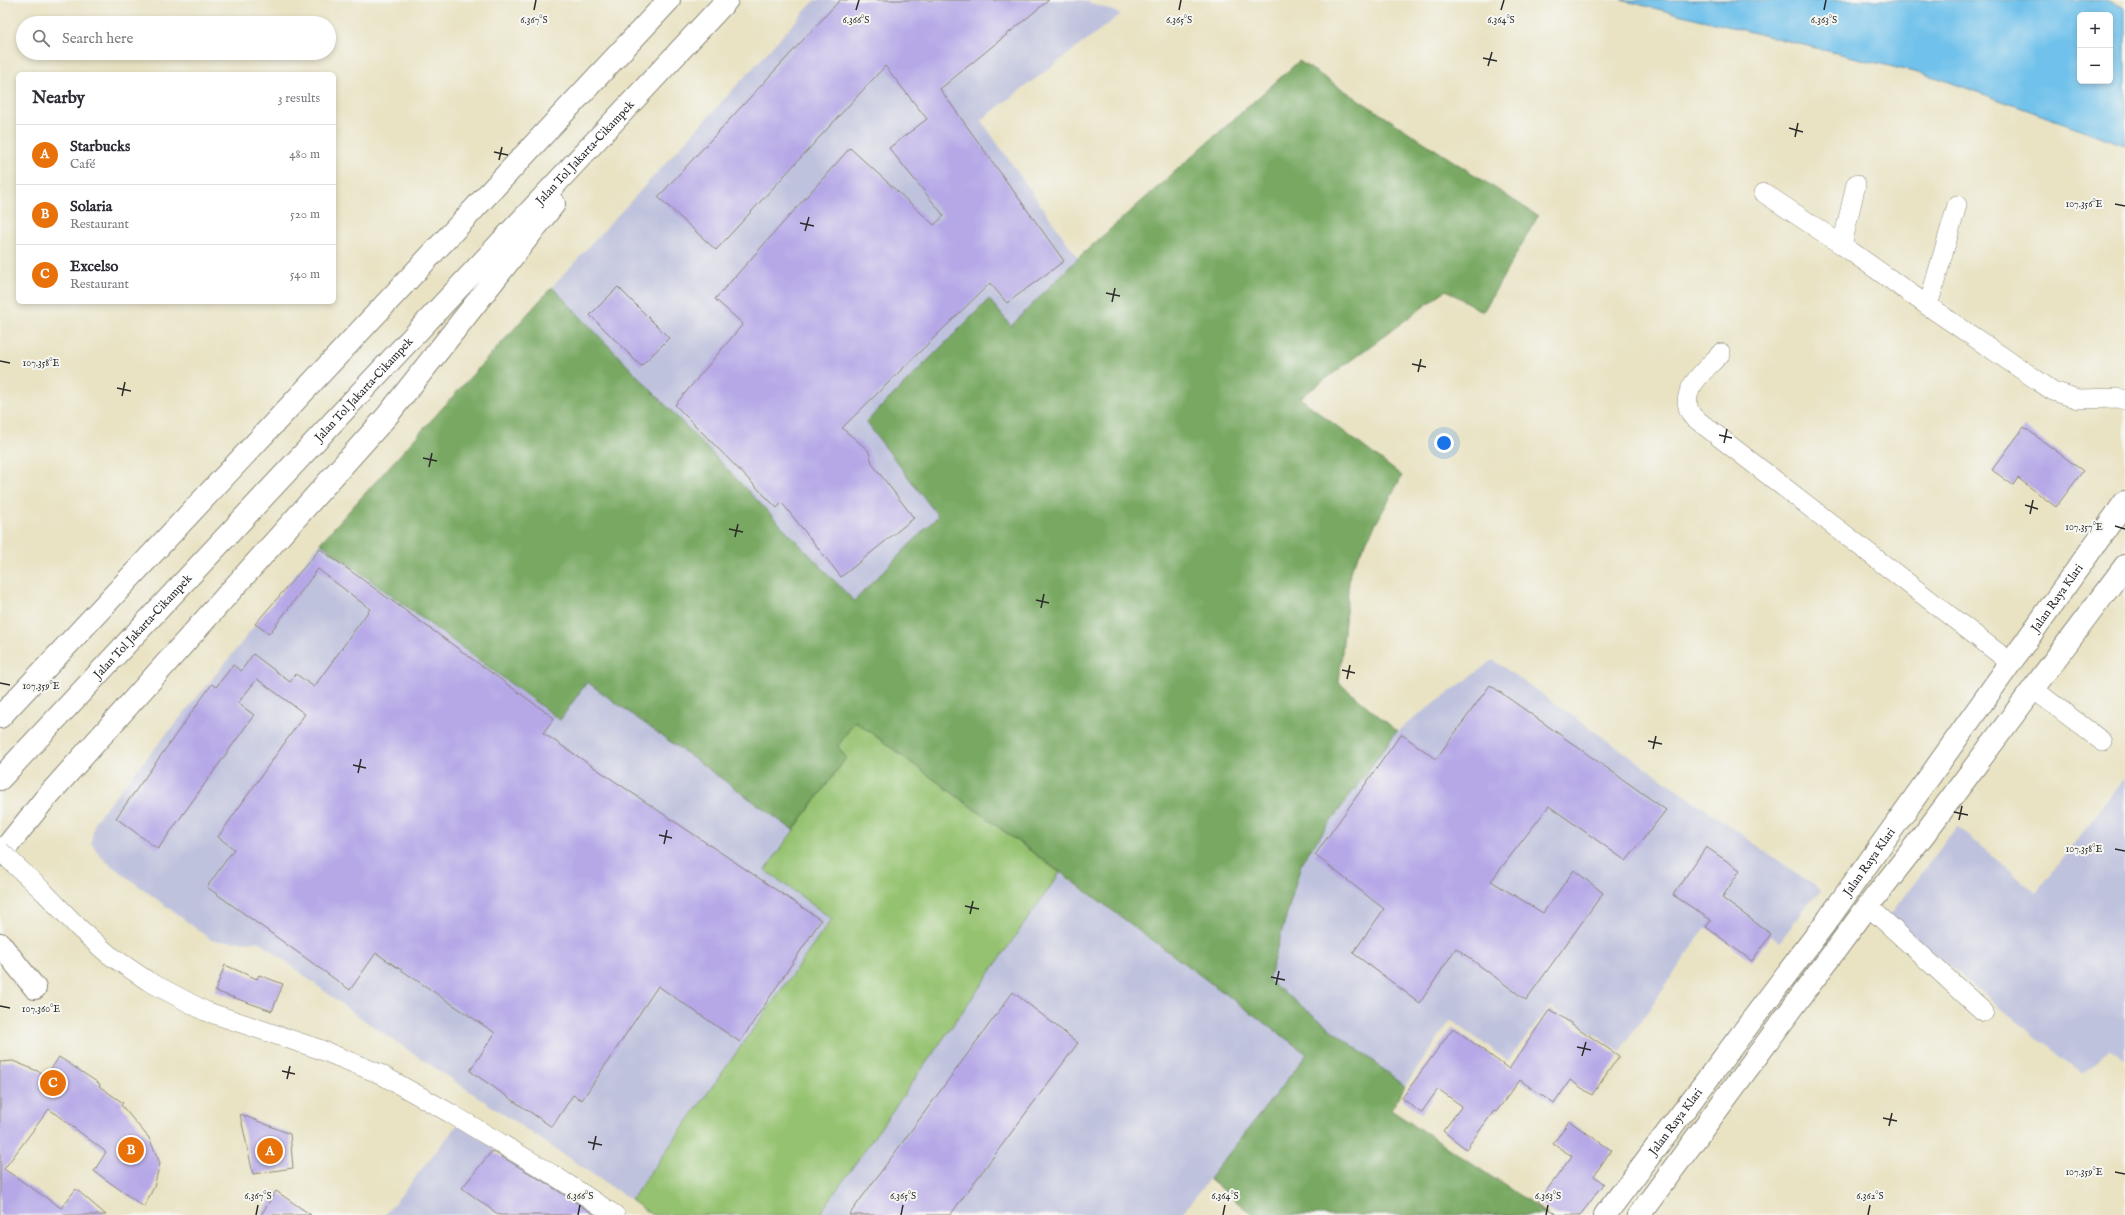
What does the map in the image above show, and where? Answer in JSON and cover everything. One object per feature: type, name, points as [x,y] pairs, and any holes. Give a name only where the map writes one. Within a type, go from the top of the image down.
[{"type":"highway","points":[[0,718],[669,0]]},
{"type":"highway","name":"Jalan Tol Jakarta–Cikampek","points":[[0,779],[727,0]]},
{"type":"highway","points":[[0,855],[49,794],[387,416],[653,80]]},
{"type":"highway","name":"Jalan Raya Klari","points":[[1605,1215],[1829,918],[2125,502]]},
{"type":"highway","name":"Jalan Raya Klari","points":[[1639,1215],[1868,906],[1922,837],[2032,688],[2125,566]]},
{"type":"highway","points":[[0,944],[35,988]]},
{"type":"street","points":[[1842,245],[1856,184]]},
{"type":"street","points":[[1764,193],[2053,391],[2078,398],[2118,398],[2125,400]]},
{"type":"street","points":[[1928,306],[1957,205]]},
{"type":"street","points":[[1721,353],[1691,386],[1687,396],[1686,407],[1692,416],[2011,663]]},
{"type":"street","points":[[2032,688],[2103,742]]},
{"type":"street","points":[[0,851],[108,954],[148,981],[205,1010],[319,1049],[380,1074],[437,1105],[552,1174],[615,1215]]},
{"type":"street","points":[[1868,906],[1984,1012]]},
{"type":"shaded area","points":[[815,0],[1083,0],[1121,14],[981,120],[1078,258],[1011,326],[989,299],[866,422],[938,516],[854,602],[552,287]]},
{"type":"shaded area","points":[[320,543],[560,720],[587,682],[793,830],[765,870],[832,918],[631,1200],[352,1012],[260,942],[213,941],[104,860],[91,843],[95,821],[230,657]]},
{"type":"shaded area","points":[[1493,660],[1822,891],[1807,904],[1780,942],[1725,900],[1620,1051],[1550,1006],[1508,1061],[1451,1020],[1405,1086],[1268,980],[1302,861],[1397,731]]},
{"type":"shaded area","points":[[2125,777],[2125,1059],[2110,1049],[2082,1074],[1889,917],[1957,826],[2036,893]]},
{"type":"shaded area","points":[[1060,873],[1307,1054],[1181,1215],[819,1215]]},
{"type":"shaded area","points":[[458,1124],[495,1148],[462,1188],[496,1215],[385,1215]]},
{"type":"green space","points":[[1299,61],[1538,216],[1483,312],[1446,290],[1300,398],[1402,476],[1350,571],[1339,683],[1397,731],[1302,861],[1268,980],[1405,1086],[1391,1110],[1549,1215],[1253,1215],[1209,1179],[1307,1054],[855,721],[838,746],[846,758],[793,830],[587,682],[560,720],[320,543],[552,287],[854,601],[938,516],[866,422],[989,299],[1011,326],[1078,258]]},
{"type":"green space","points":[[855,721],[1060,873],[819,1215],[652,1215],[631,1200],[832,919],[765,870],[846,758],[838,746]]},
{"type":"water","points":[[1621,0],[2107,0],[2125,8],[2125,145],[1938,78]]},
{"type":"building","points":[[840,0],[1049,0],[940,89],[1064,261],[1007,303],[990,283],[842,428],[868,450],[873,465],[914,518],[841,577],[782,503],[777,508],[675,405],[743,324],[715,299],[850,148],[934,225],[944,216],[889,148],[927,119],[885,66],[716,250],[658,197]]},
{"type":"building","points":[[618,287],[669,338],[641,366],[590,315]]},
{"type":"building","points":[[2024,427],[2083,471],[2056,507],[2018,478],[2013,485],[1992,470]]},
{"type":"building","points":[[320,549],[554,718],[543,733],[821,920],[740,1042],[658,986],[582,1100],[573,1095],[552,1127],[470,1071],[495,1033],[376,953],[350,990],[207,887],[234,849],[218,837],[305,714],[257,679],[238,703],[254,715],[158,849],[116,818],[212,684],[216,687],[233,665],[241,671],[253,654],[290,682],[296,674],[314,687],[370,609],[318,569],[269,634],[255,624]]},
{"type":"building","points":[[1490,685],[1666,810],[1626,861],[1549,806],[1491,881],[1543,913],[1574,870],[1603,893],[1526,1000],[1456,948],[1420,1003],[1353,953],[1384,909],[1315,855],[1401,734],[1436,759]]},
{"type":"building","points":[[1706,847],[1740,870],[1722,898],[1771,934],[1752,961],[1706,927],[1711,920],[1673,895]]},
{"type":"building","points":[[225,965],[257,979],[259,975],[283,984],[272,1011],[215,991]]},
{"type":"building","points":[[1013,992],[1078,1043],[950,1215],[849,1215]]},
{"type":"building","points":[[1550,1009],[1619,1056],[1592,1095],[1570,1080],[1554,1104],[1520,1080],[1496,1112],[1494,1111],[1466,1149],[1443,1131],[1462,1106],[1438,1089],[1421,1113],[1402,1098],[1453,1028],[1509,1069]]},
{"type":"building","points":[[59,1057],[100,1084],[99,1086],[123,1103],[121,1105],[149,1138],[160,1163],[154,1187],[144,1207],[94,1171],[106,1152],[49,1109],[4,1169],[61,1208],[76,1189],[106,1215],[0,1215],[0,1062],[13,1061],[47,1075]]},
{"type":"building","points":[[240,1114],[290,1134],[293,1168],[253,1174]]},
{"type":"building","points":[[1569,1121],[1611,1150],[1594,1176],[1604,1184],[1580,1215],[1557,1215],[1538,1202],[1572,1156],[1553,1144]]},
{"type":"building","points":[[492,1151],[546,1183],[595,1215],[499,1215],[462,1188]]},
{"type":"building","points":[[276,1191],[311,1215],[261,1215]]},
{"type":"place","name":"Excelso","points":[[53,1083]]},
{"type":"place","name":"Solaria","points":[[131,1150]]},
{"type":"place","name":"Starbucks","points":[[270,1151]]}]
